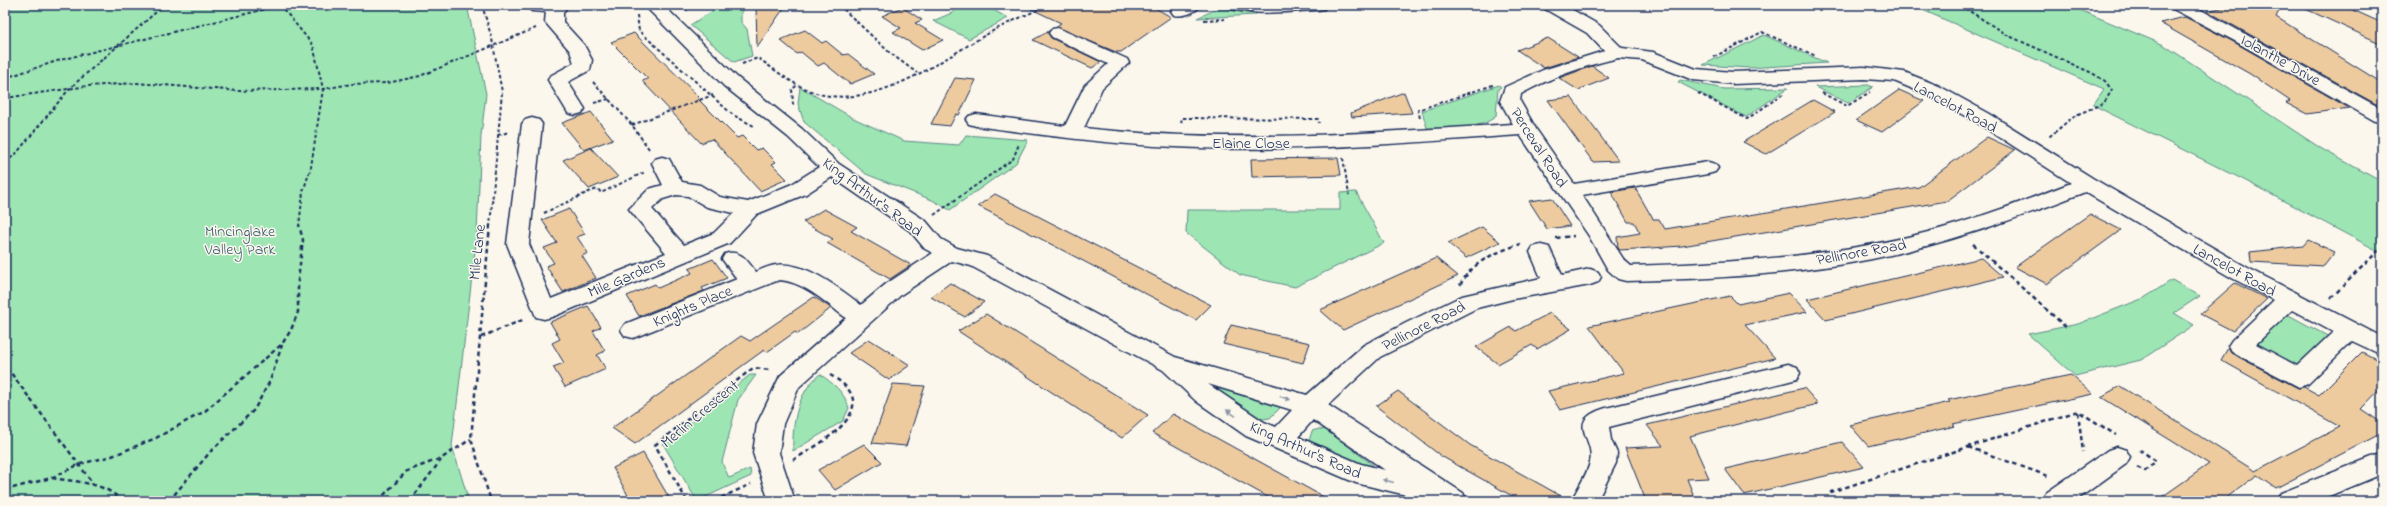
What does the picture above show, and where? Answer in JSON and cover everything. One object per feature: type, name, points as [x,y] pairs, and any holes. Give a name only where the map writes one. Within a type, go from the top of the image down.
[{"type":"street","points":[[533,5],[557,11],[582,55],[583,66],[596,79]]},
{"type":"street","name":"King Arthur's Road","points":[[653,5],[722,73],[796,133],[832,168],[918,226],[933,244],[949,253],[979,261],[1167,363],[1205,395],[1255,429],[1356,473],[1447,497]]},
{"type":"street","points":[[1237,5],[1261,7],[1318,5]]},
{"type":"street","points":[[1551,5],[1593,29],[1618,53]]},
{"type":"street","name":"Iolanthe Drive","points":[[2179,5],[2239,36],[2382,117]]},
{"type":"street","points":[[1058,32],[1120,63],[1094,86],[1072,132]]},
{"type":"street","name":"Lancelot Road","points":[[1618,53],[1625,52],[1647,56],[1686,72],[1713,78],[1864,73],[1897,76],[1932,90],[1957,104],[2087,184],[2240,273],[2382,346]]},
{"type":"street","name":"Perceval Road","points":[[1618,53],[1604,56],[1522,85],[1512,91],[1510,101],[1526,129],[1599,235],[1616,265],[1626,274]]},
{"type":"street","points":[[575,109],[557,80],[583,66]]},
{"type":"street","name":"Elaine Close","points":[[976,120],[1072,132],[1177,141],[1331,141],[1526,129]]},
{"type":"street","points":[[532,124],[518,244],[544,311]]},
{"type":"street","points":[[657,158],[675,188]]},
{"type":"street","points":[[679,254],[722,238],[750,209],[799,189],[832,168]]},
{"type":"street","points":[[1569,191],[1708,168]]},
{"type":"street","name":"Pellinore Road","points":[[1626,274],[1711,271],[1800,261],[1905,244],[1958,230],[2014,212],[2087,184]]},
{"type":"street","name":"Mile Gardens","points":[[544,311],[679,254],[640,209],[656,194],[675,188],[693,190],[714,202],[750,209]]},
{"type":"street","points":[[1540,245],[1554,282]]},
{"type":"street","points":[[782,501],[771,474],[766,453],[770,424],[789,382],[894,289],[949,253]]},
{"type":"street","name":"Knights Place","points":[[733,259],[751,281]]},
{"type":"street","name":"Knights Place","points":[[633,330],[751,281],[777,272],[786,272],[809,281],[862,318]]},
{"type":"street","name":"Pellinore Road","points":[[1278,440],[1311,406],[1372,351],[1470,302],[1554,282],[1590,277]]},
{"type":"street","name":"Lancelot Road","points":[[2289,299],[2240,346],[2299,378],[2349,330]]},
{"type":"street","name":"King Arthur's Road","points":[[1167,363],[1311,406],[1447,497]]},
{"type":"street","points":[[1584,501],[1602,463],[1604,453],[1598,440],[1596,422],[1606,418],[1788,373]]},
{"type":"street","points":[[2055,501],[2083,481],[2124,447]]},
{"type":"street","points":[[2290,501],[2382,463]]},
{"type":"path","points":[[5,162],[15,155],[70,88],[164,5]]},
{"type":"path","points":[[5,78],[60,60],[281,5],[314,45],[323,89],[311,168],[303,192],[299,227],[303,240],[298,280],[298,312],[291,330],[282,344],[270,381],[254,410],[211,451],[169,501]]},
{"type":"path","name":"Mile Lane","points":[[482,5],[493,45],[502,92],[471,439],[491,501]]},
{"type":"path","points":[[840,5],[890,53],[918,72]]},
{"type":"path","points":[[722,73],[758,58],[798,85],[822,95],[840,98],[873,93],[952,56],[993,32],[1048,5]]},
{"type":"path","points":[[1960,5],[1973,16],[2002,32],[2092,73],[2105,81],[2112,90],[2104,103],[2074,116],[2034,151]]},
{"type":"path","points":[[5,98],[70,88],[137,83],[238,91],[323,89],[352,84],[387,83],[420,76],[493,45],[557,11]]},
{"type":"path","points":[[1686,72],[1762,32],[1818,57]]},
{"type":"path","points":[[520,224],[591,191],[598,189],[602,193],[657,158],[632,125],[592,83],[596,79]]},
{"type":"path","points":[[1424,136],[1418,110],[1502,82],[1522,85]]},
{"type":"path","points":[[632,125],[713,95]]},
{"type":"path","points":[[1177,141],[1182,118],[1318,119],[1331,141],[1349,195]]},
{"type":"path","points":[[918,226],[1013,159],[1026,127]]},
{"type":"path","points":[[1958,230],[2066,328]]},
{"type":"path","points":[[1458,308],[1457,291],[1466,272],[1492,254],[1599,235]]},
{"type":"path","points":[[2317,313],[2378,251]]},
{"type":"path","points":[[481,337],[544,311]]},
{"type":"path","points":[[5,490],[51,478],[80,464],[112,456],[156,438],[205,411],[282,344]]},
{"type":"path","name":"Merlin Crescent","points":[[687,501],[655,445],[753,368],[803,369]]},
{"type":"path","points":[[5,369],[12,373],[94,485]]},
{"type":"path","points":[[714,501],[771,474],[826,439],[849,420],[854,408],[853,397],[836,378],[803,369]]},
{"type":"path","points":[[2078,411],[2124,447],[2145,471],[2156,460],[2124,447]]},
{"type":"path","points":[[1832,501],[1831,492],[2078,411]]},
{"type":"path","points":[[1968,447],[2083,481],[2078,411]]},
{"type":"path","points":[[378,501],[407,470],[442,458],[471,439]]},
{"type":"path","points":[[410,501],[442,458]]},
{"type":"path","points":[[51,478],[94,485],[118,496],[122,501]]},
{"type":"green space","name":"Mincinglake Valley Park","points":[[5,5],[467,5],[486,94],[481,136],[477,234],[452,446],[469,501],[5,501]]},
{"type":"green space","points":[[706,5],[747,5],[741,13],[741,22],[747,29],[752,56],[734,62],[690,25],[713,11]]},
{"type":"green space","points":[[961,5],[975,5],[982,8],[986,6],[1008,18],[969,39],[933,21],[954,12],[952,9]]},
{"type":"green space","points":[[1911,5],[2068,5],[2164,45],[2322,149],[2382,182],[2382,253],[2242,179],[2093,105],[2104,89]]},
{"type":"green space","points":[[1223,6],[1256,15],[1197,18]]},
{"type":"green space","points":[[1764,35],[1827,63],[1749,68],[1703,65]]},
{"type":"green space","points":[[1680,80],[1724,89],[1788,88],[1746,117],[1678,82]]},
{"type":"green space","points":[[1499,85],[1501,87],[1498,89],[1496,116],[1489,121],[1473,126],[1427,128],[1422,111]]},
{"type":"green space","points":[[1868,85],[1873,87],[1848,103],[1815,87]]},
{"type":"green space","points":[[800,87],[853,118],[904,141],[959,145],[966,135],[1028,140],[1016,163],[950,210],[932,200],[866,174],[804,122],[798,104]]},
{"type":"green space","points":[[1356,192],[1384,243],[1295,287],[1240,275],[1186,233],[1187,210],[1340,210],[1340,193]]},
{"type":"green space","points":[[2172,280],[2200,296],[2174,313],[2194,325],[2141,360],[2075,376],[2028,334],[2078,324],[2144,298]]},
{"type":"green space","points":[[2285,313],[2333,339],[2295,373],[2246,347]]},
{"type":"green space","points":[[820,374],[841,392],[849,408],[843,421],[793,451],[795,419],[801,399],[812,382]]},
{"type":"green space","points":[[750,375],[756,375],[738,400],[722,462],[729,478],[750,469],[751,476],[697,501],[663,444]]},
{"type":"green space","points":[[1217,386],[1280,403],[1280,408],[1270,418],[1262,419],[1214,389]]},
{"type":"green space","points":[[1319,429],[1327,430],[1373,465],[1371,469],[1308,444],[1312,431]]},
{"type":"building","points":[[756,5],[786,5],[757,47]]},
{"type":"building","points":[[1023,5],[1150,5],[1171,17],[1121,52],[1116,52],[1055,27],[1061,23]]},
{"type":"building","points":[[2233,5],[2282,5],[2276,17],[2382,83],[2382,103],[2376,104],[2207,11]]},
{"type":"building","points":[[2297,5],[2342,5],[2382,23],[2382,44]]},
{"type":"building","points":[[902,7],[922,20],[915,23],[943,40],[922,50],[893,32],[901,28],[882,16]]},
{"type":"building","points":[[2185,17],[2232,41],[2349,108],[2307,114],[2286,103],[2290,101],[2250,74],[2160,23]]},
{"type":"building","points":[[805,30],[822,43],[826,41],[843,55],[848,54],[874,74],[850,84],[824,63],[818,66],[801,52],[797,54],[780,40]]},
{"type":"building","points":[[1049,31],[1048,33],[1051,38],[1101,62],[1092,68],[1033,40]]},
{"type":"building","points":[[634,33],[699,97],[697,98],[737,138],[742,136],[756,150],[762,148],[776,162],[772,164],[787,179],[760,191],[712,139],[701,143],[642,81],[648,79],[611,42]]},
{"type":"building","points":[[1548,38],[1578,57],[1544,68],[1517,50]]},
{"type":"building","points":[[1592,66],[1609,78],[1578,90],[1559,78]]},
{"type":"building","points":[[955,78],[976,80],[959,115],[956,114],[950,126],[931,124]]},
{"type":"building","points":[[1899,90],[1924,101],[1882,132],[1856,120]]},
{"type":"building","points":[[1404,92],[1412,113],[1352,117],[1351,113]]},
{"type":"building","points":[[1571,97],[1619,161],[1593,162],[1548,100]]},
{"type":"building","points":[[1813,100],[1835,112],[1766,154],[1743,142]]},
{"type":"building","points":[[591,112],[613,139],[584,150],[562,123]]},
{"type":"building","points":[[1987,137],[2015,150],[1947,201],[1682,246],[1620,250],[1618,248],[1617,237],[1640,233],[1634,222],[1628,222],[1611,192],[1635,188],[1653,219],[1659,219],[1665,229],[1919,187]]},
{"type":"building","points":[[591,148],[618,177],[589,189],[563,160]]},
{"type":"building","points":[[1338,158],[1341,175],[1252,177],[1251,159]]},
{"type":"building","points":[[995,194],[1211,305],[1196,320],[978,206]]},
{"type":"building","points":[[1552,198],[1570,226],[1547,229],[1529,201]]},
{"type":"building","points":[[569,209],[585,234],[577,237],[588,253],[582,256],[596,278],[563,292],[546,266],[554,263],[544,248],[557,243],[542,220]]},
{"type":"building","points":[[824,209],[857,227],[851,231],[911,265],[890,279],[827,243],[833,239],[803,222]]},
{"type":"building","points":[[2090,214],[2121,230],[2047,284],[2015,267]]},
{"type":"building","points":[[1482,227],[1500,242],[1466,258],[1448,243]]},
{"type":"building","points":[[2308,240],[2335,252],[2324,266],[2251,262],[2250,252],[2303,246]]},
{"type":"building","points":[[1436,258],[1458,276],[1343,330],[1320,310]]},
{"type":"building","points":[[1981,258],[2003,277],[1826,320],[1807,299]]},
{"type":"building","points":[[713,259],[727,278],[702,288],[704,291],[639,316],[627,296],[655,284],[658,288],[692,273],[689,269]]},
{"type":"building","points":[[950,283],[984,302],[965,317],[931,297]]},
{"type":"building","points":[[2235,283],[2267,299],[2233,331],[2200,314]]},
{"type":"building","points":[[1789,293],[1807,312],[1745,325],[1775,358],[1560,410],[1548,391],[1624,373],[1589,326],[1730,296],[1738,304]]},
{"type":"building","points":[[814,297],[831,308],[798,334],[795,332],[767,352],[764,350],[635,444],[612,428],[741,336],[750,341]]},
{"type":"building","points":[[588,306],[601,327],[593,331],[605,351],[597,355],[606,369],[565,387],[553,367],[564,363],[552,343],[560,339],[550,322]]},
{"type":"building","points":[[1550,313],[1571,329],[1537,349],[1532,345],[1498,364],[1476,347],[1511,327],[1516,331]]},
{"type":"building","points":[[986,314],[1148,415],[1122,438],[958,331]]},
{"type":"building","points":[[1231,325],[1310,343],[1303,363],[1223,344]]},
{"type":"building","points":[[869,339],[910,365],[889,380],[849,353]]},
{"type":"building","points":[[2228,348],[2231,353],[2298,388],[2304,387],[2319,395],[2362,352],[2382,362],[2382,387],[2361,409],[2382,423],[2382,433],[2276,488],[2257,475],[2222,501],[2156,501],[2209,464],[2101,397],[2120,386],[2255,471],[2340,427],[2221,360]]},
{"type":"building","points":[[2071,375],[2093,394],[1953,424],[1955,426],[1868,446],[1850,425],[1950,402],[1948,400]]},
{"type":"building","points":[[893,384],[925,386],[906,446],[872,443]]},
{"type":"building","points":[[1804,388],[1818,404],[1690,436],[1709,478],[1687,479],[1696,501],[1646,501],[1625,448],[1663,446],[1647,425]]},
{"type":"building","points":[[1398,391],[1470,445],[1570,501],[1521,501],[1441,456],[1376,406]]},
{"type":"building","points":[[1173,414],[1331,501],[1275,501],[1152,433]]},
{"type":"building","points":[[1842,442],[1864,467],[1744,495],[1725,469]]},
{"type":"building","points":[[864,444],[882,462],[835,490],[818,470]]},
{"type":"building","points":[[643,453],[671,501],[631,501],[613,468]]}]
